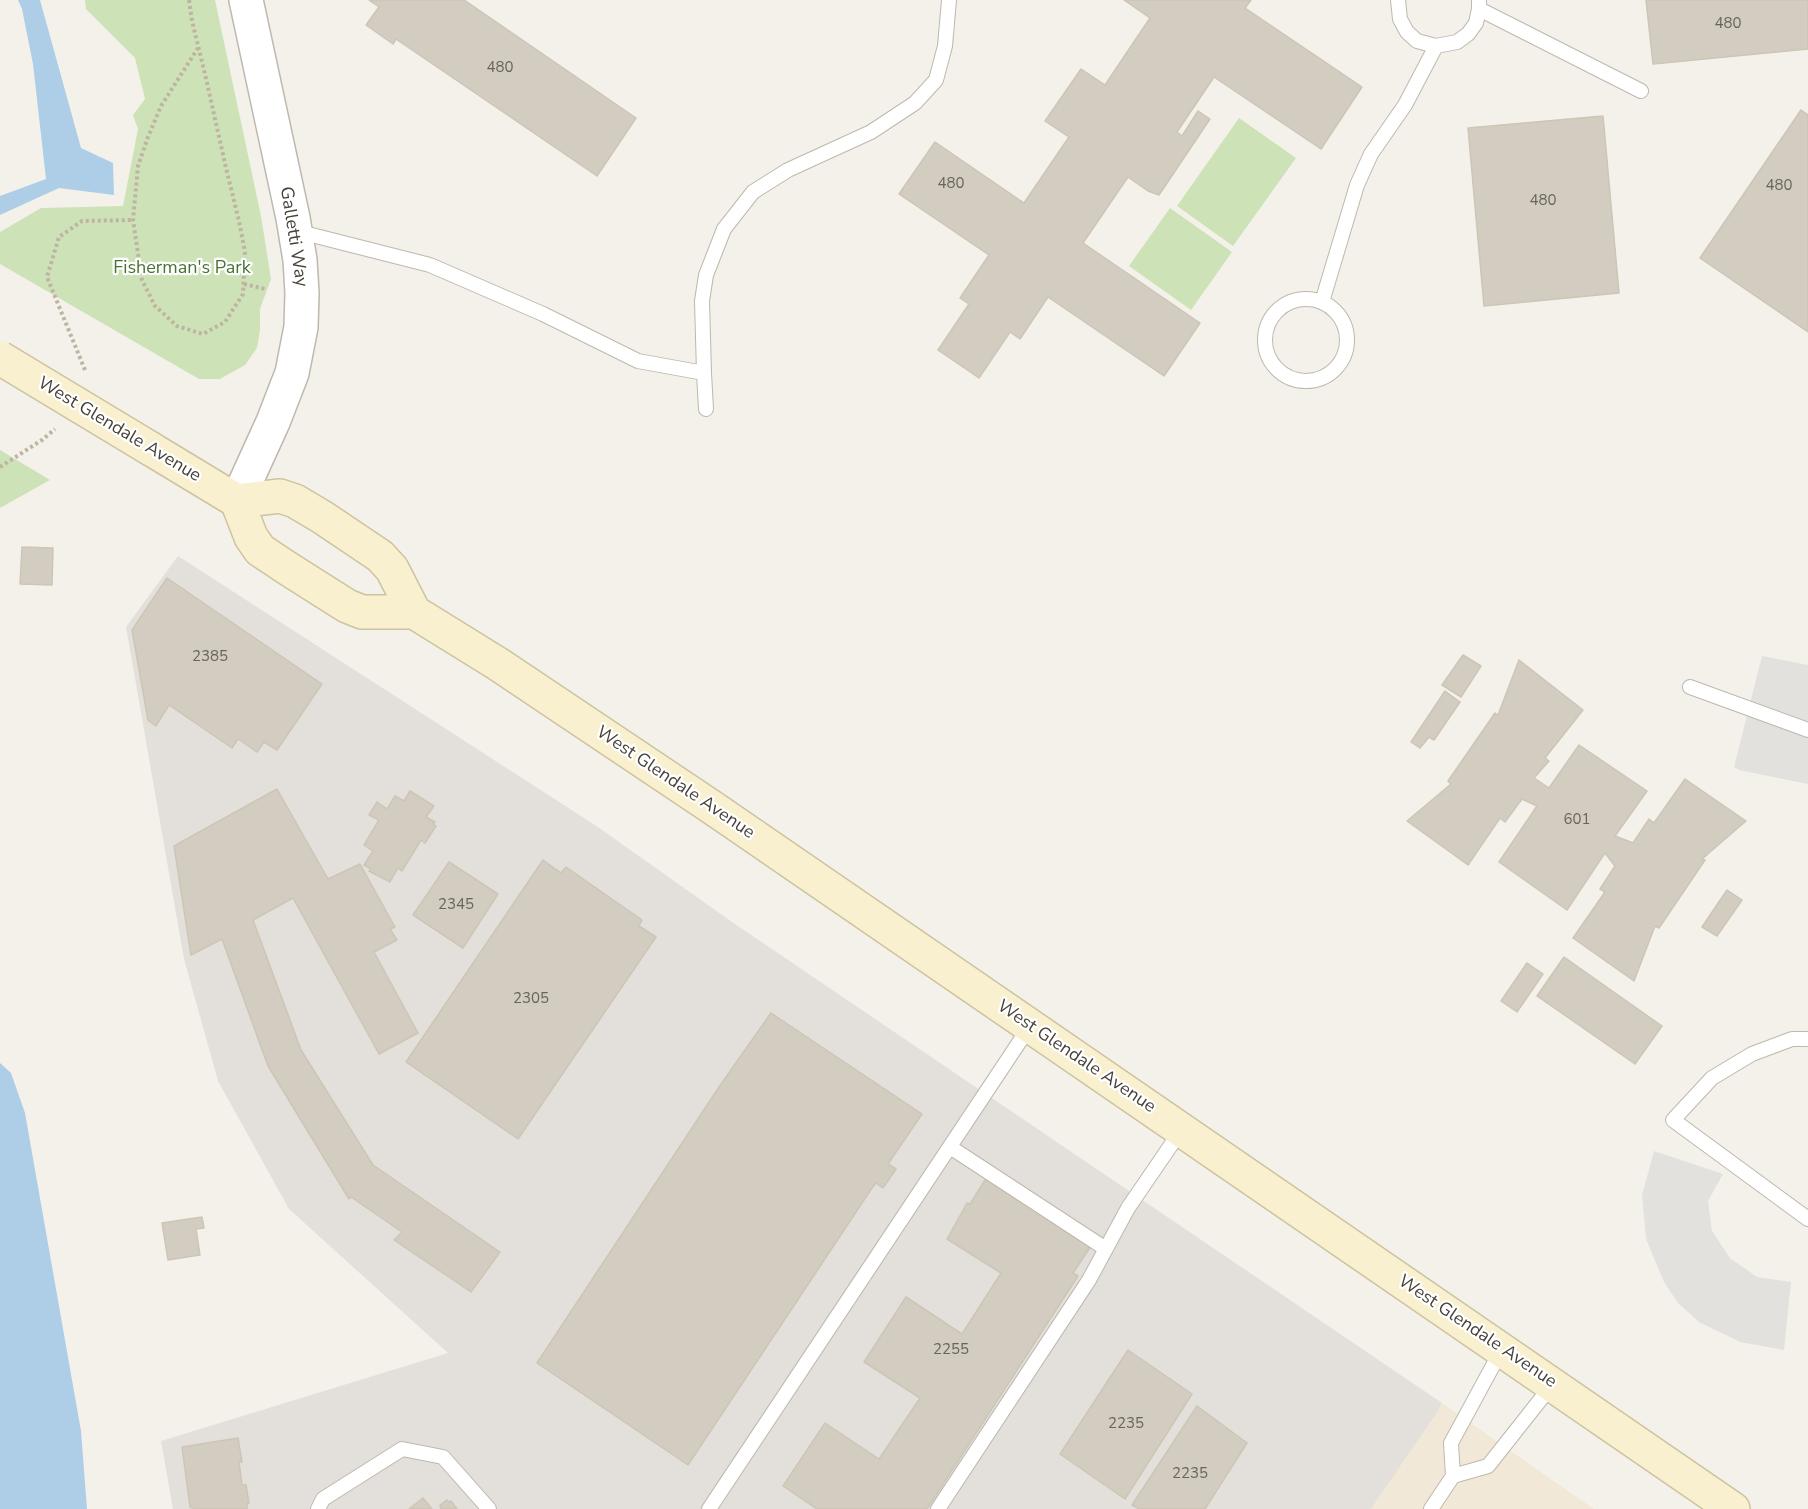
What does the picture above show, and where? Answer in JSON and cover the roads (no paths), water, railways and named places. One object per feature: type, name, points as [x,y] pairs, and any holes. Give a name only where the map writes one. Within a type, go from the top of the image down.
[{"type":"main road","name":"West Glendale Avenue","points":[[0,358],[237,501]]},
{"type":"main road","points":[[280,496],[295,501],[322,517],[380,556],[392,569],[414,612],[362,612],[347,606],[260,550],[251,537],[237,501],[280,496]]},
{"type":"main road","name":"West Glendale Avenue","points":[[414,612],[587,723],[1733,1509]]},
{"type":"street","name":"Galletti Way","points":[[237,501],[273,422],[292,373],[301,327],[302,293],[296,231],[246,0]]},
{"type":"lane","points":[[706,409],[702,301],[706,275],[724,230],[753,192],[788,170],[871,132],[915,103],[936,80],[945,46],[949,0]]},
{"type":"lane","points":[[1398,0],[1400,19],[1407,32],[1417,41],[1436,46],[1457,42],[1468,34],[1476,23],[1479,4],[1641,91]]},
{"type":"lane","points":[[1322,302],[1357,184],[1371,154],[1405,105],[1436,46]]},
{"type":"lane","points":[[296,231],[430,265],[543,314],[638,361],[704,374]]},
{"type":"lane","points":[[1309,299],[1322,302],[1334,309],[1343,321],[1347,335],[1345,355],[1333,373],[1320,380],[1306,382],[1292,380],[1279,372],[1271,362],[1266,350],[1265,337],[1268,325],[1275,314],[1290,303],[1309,299]]},
{"type":"lane","points":[[1690,687],[1808,730]]},
{"type":"lane","points":[[709,1509],[1031,1026]]},
{"type":"lane","points":[[1808,1039],[1792,1039],[1752,1054],[1712,1078],[1673,1120],[1808,1220]]},
{"type":"lane","points":[[938,1509],[1094,1272],[1128,1208],[1182,1129]]},
{"type":"lane","points":[[950,1147],[1106,1249]]},
{"type":"lane","points":[[1431,1509],[1453,1476],[1451,1443],[1502,1349]]},
{"type":"lane","points":[[1453,1476],[1488,1466],[1553,1384]]},
{"type":"lane","points":[[318,1509],[323,1499],[402,1449],[443,1456],[489,1509]]},
{"type":"water","points":[[18,0],[40,0],[81,148],[113,163],[114,195],[59,188],[0,215],[0,196],[46,179],[33,64],[22,9]]},
{"type":"water","points":[[0,1063],[11,1073],[25,1113],[81,1431],[87,1509],[0,1509]]},
{"type":"park label","name":"Fisherman's Park","points":[[182,269]]}]
